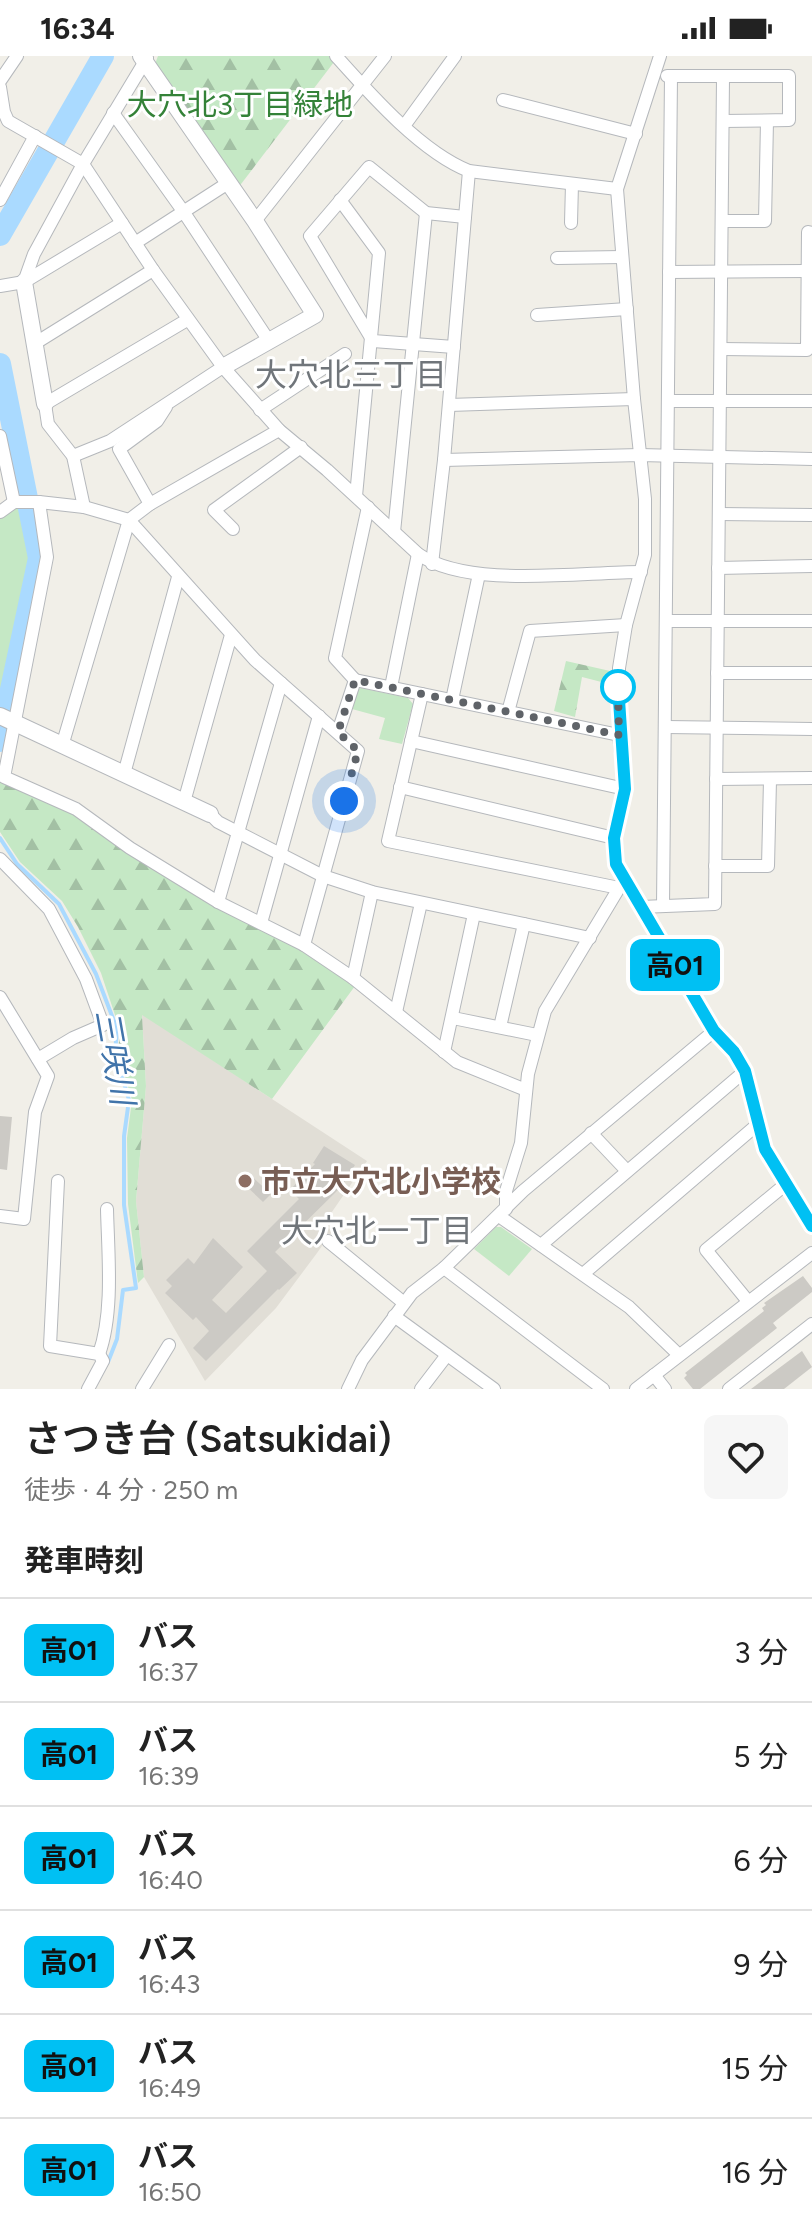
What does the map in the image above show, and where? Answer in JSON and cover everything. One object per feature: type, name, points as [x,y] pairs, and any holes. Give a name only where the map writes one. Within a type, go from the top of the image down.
[{"type":"street","points":[[17,56],[0,84],[8,121],[83,164],[187,320],[223,367],[279,430],[418,554],[432,564],[455,571],[501,576],[641,572]]},
{"type":"street","points":[[336,56],[404,126],[452,165],[469,171],[617,189]]},
{"type":"street","points":[[255,221],[385,56]]},
{"type":"street","points":[[404,126],[455,56]]},
{"type":"street","points":[[660,56],[617,189],[645,499],[645,555],[626,625],[619,668],[619,735],[625,789],[614,838],[616,864],[621,884],[641,907],[714,1031],[734,1052],[745,1071],[765,1149],[812,1226]]},
{"type":"street","points":[[73,456],[110,441],[223,367],[315,315],[145,57],[34,254],[24,282],[48,424],[73,456],[84,507]]},
{"type":"street","points":[[655,76],[789,76],[789,120],[723,121]]},
{"type":"street","points":[[663,906],[671,76]]},
{"type":"street","points":[[641,907],[715,904],[723,78]]},
{"type":"street","points":[[503,100],[636,134]]},
{"type":"street","points":[[113,113],[183,211],[269,341]]},
{"type":"street","points":[[722,221],[765,221],[767,121]]},
{"type":"street","points":[[0,200],[35,136]]},
{"type":"street","points":[[373,341],[310,236],[369,167],[426,213],[465,217]]},
{"type":"street","points":[[432,564],[469,171]]},
{"type":"street","points":[[135,243],[228,183]]},
{"type":"street","points":[[571,223],[572,184]]},
{"type":"street","points":[[340,200],[379,253],[356,496]]},
{"type":"street","points":[[394,532],[426,213]]},
{"type":"street","points":[[0,286],[24,282],[122,223]]},
{"type":"street","points":[[721,349],[807,350],[806,271],[808,232],[812,233]]},
{"type":"street","points":[[557,258],[622,257]]},
{"type":"street","points":[[34,344],[153,270]]},
{"type":"street","points":[[669,272],[806,271]]},
{"type":"street","points":[[537,315],[627,309]]},
{"type":"street","points":[[45,404],[187,320]]},
{"type":"street","points":[[373,341],[454,347]]},
{"type":"street","points":[[260,410],[345,354]]},
{"type":"street","points":[[449,405],[634,399]]},
{"type":"street","points":[[150,504],[119,449],[157,421],[170,401]]},
{"type":"street","points":[[669,401],[812,401]]},
{"type":"street","points":[[62,746],[129,520],[150,504],[279,430]]},
{"type":"street","points":[[0,436],[14,502]]},
{"type":"street","points":[[233,529],[214,510],[301,447]]},
{"type":"street","points":[[444,460],[640,455],[812,459]]},
{"type":"street","points":[[0,512],[14,502],[39,502],[84,507],[129,520],[231,635],[358,751],[304,945]]},
{"type":"street","points":[[39,502],[47,557],[7,719],[4,777],[76,809],[130,848],[218,902],[304,945],[353,978],[457,1062],[526,1090]]},
{"type":"street","points":[[368,507],[335,658],[355,680],[619,735]]},
{"type":"street","points":[[719,514],[812,515]]},
{"type":"street","points":[[391,687],[418,554]]},
{"type":"street","points":[[718,568],[812,566]]},
{"type":"street","points":[[452,700],[479,574]]},
{"type":"street","points":[[124,774],[178,577]]},
{"type":"street","points":[[666,621],[812,621]]},
{"type":"street","points":[[508,712],[530,631],[626,625]]},
{"type":"street","points":[[184,802],[231,635]]},
{"type":"street","points":[[717,673],[812,673]]},
{"type":"street","points":[[338,732],[355,680]]},
{"type":"street","points":[[218,902],[281,683]]},
{"type":"street","points":[[422,694],[388,841],[621,884]]},
{"type":"street","points":[[261,923],[319,716]]},
{"type":"street","points":[[7,719],[210,814],[238,833],[323,876],[372,892],[590,938]]},
{"type":"street","points":[[666,727],[812,729]]},
{"type":"street","points":[[411,741],[625,789]]},
{"type":"street","points":[[716,779],[812,778]]},
{"type":"street","points":[[715,866],[768,866],[770,780]]},
{"type":"street","points":[[400,787],[614,838]]},
{"type":"street","points":[[0,859],[8,871],[49,909],[86,979],[103,1025],[38,1059]]},
{"type":"street","points":[[502,1212],[521,1143],[526,1090],[545,1011],[621,884]]},
{"type":"street","points":[[353,978],[372,892]]},
{"type":"street","points":[[396,1012],[421,903]]},
{"type":"street","points":[[444,1052],[474,914]]},
{"type":"street","points":[[500,1027],[524,924]]},
{"type":"street","points":[[0,997],[48,1076],[35,1112],[24,1219],[0,1216]]},
{"type":"street","points":[[453,1018],[537,1035]]},
{"type":"street","points":[[348,1389],[362,1360],[412,1293],[444,1268],[591,1133],[714,1031]]},
{"type":"street","points":[[541,1245],[745,1071]]},
{"type":"street","points":[[583,1274],[758,1124]]},
{"type":"street","points":[[591,1133],[627,1171]]},
{"type":"street","points":[[58,1181],[50,1346],[99,1354]]},
{"type":"street","points":[[747,1300],[706,1250],[786,1184]]},
{"type":"street","points":[[99,1354],[103,1344],[108,1290],[107,1209]]},
{"type":"street","points":[[502,1212],[541,1245],[629,1307],[679,1355]]},
{"type":"street","points":[[328,1241],[404,1303]]},
{"type":"street","points":[[636,1389],[747,1300],[812,1253]]},
{"type":"street","points":[[444,1268],[603,1389]]},
{"type":"street","points":[[394,1316],[491,1388]]},
{"type":"street","points":[[729,1389],[812,1324]]},
{"type":"street","points":[[142,1389],[169,1345]]},
{"type":"street","points":[[88,1389],[103,1361],[99,1354]]},
{"type":"street","points":[[421,1389],[447,1355]]},
{"type":"street","points":[[654,1375],[665,1389]]},
{"type":"shaded area","name":"市立大穴北小学校","points":[[142,1014],[367,1161],[325,1222],[334,1229],[317,1253],[276,1308],[205,1381],[144,1277],[136,1201],[146,1086]]},
{"type":"green space","name":"大穴北3丁目緑地","points":[[158,56],[329,56],[334,62],[238,188],[155,64]]},
{"type":"green space","points":[[16,507],[25,510],[35,558],[4,710],[0,709],[0,519]]},
{"type":"green space","points":[[566,661],[619,673],[617,686],[582,677],[575,717],[554,711]]},
{"type":"green space","points":[[361,688],[408,698],[413,704],[402,744],[379,739],[385,718],[352,709],[355,691]]},
{"type":"green space","points":[[0,779],[71,811],[302,948],[355,986],[272,1099],[142,1015],[146,1086],[136,1201],[144,1277],[138,1283],[128,1204],[127,1138],[132,1100],[118,1053],[120,1030],[101,973],[78,927],[62,901],[20,862],[0,832]]},
{"type":"green space","points":[[496,1227],[501,1227],[532,1249],[509,1276],[474,1249]]},
{"type":"building","points":[[0,1116],[12,1117],[7,1170],[0,1169]]},
{"type":"building","points":[[324,1146],[355,1165],[342,1186],[275,1252],[297,1273],[206,1361],[193,1348],[209,1331],[165,1293],[172,1286],[166,1280],[188,1258],[194,1264],[213,1238],[243,1267],[212,1300],[226,1313],[267,1271],[247,1251],[299,1199],[290,1190],[315,1164]]},
{"type":"building","points":[[248,1173],[271,1194],[263,1202],[241,1181]]},
{"type":"building","points":[[803,1276],[812,1292],[773,1323],[777,1328],[700,1389],[693,1389],[684,1378],[685,1373],[764,1311],[764,1303]]},
{"type":"building","points":[[802,1351],[812,1367],[784,1389],[751,1389]]},
{"type":"waterway","name":"三咲川","points":[[0,235],[103,56]]},
{"type":"waterway","name":"三咲川","points":[[0,364],[39,558],[0,741]]},
{"type":"waterway","name":"三咲川","points":[[0,838],[17,864],[59,904],[96,974],[117,1029],[115,1053],[129,1100],[124,1136],[124,1205],[136,1288],[123,1290],[117,1339],[108,1362]]},
{"type":"bus line","name":"高01","points":[[618,685],[625,789],[614,838],[616,864],[714,1031],[734,1052],[745,1071],[765,1149],[812,1226]]},
{"type":"place","name":"市立大穴北小学校","points":[[245,1181]]},
{"type":"district","name":"大穴北三丁目","points":[[351,375]]},
{"type":"district","name":"大穴北一丁目","points":[[377,1231]]},
{"type":"route","points":[[344,801],[358,751],[338,732],[355,680],[619,735],[618,687]]}]
